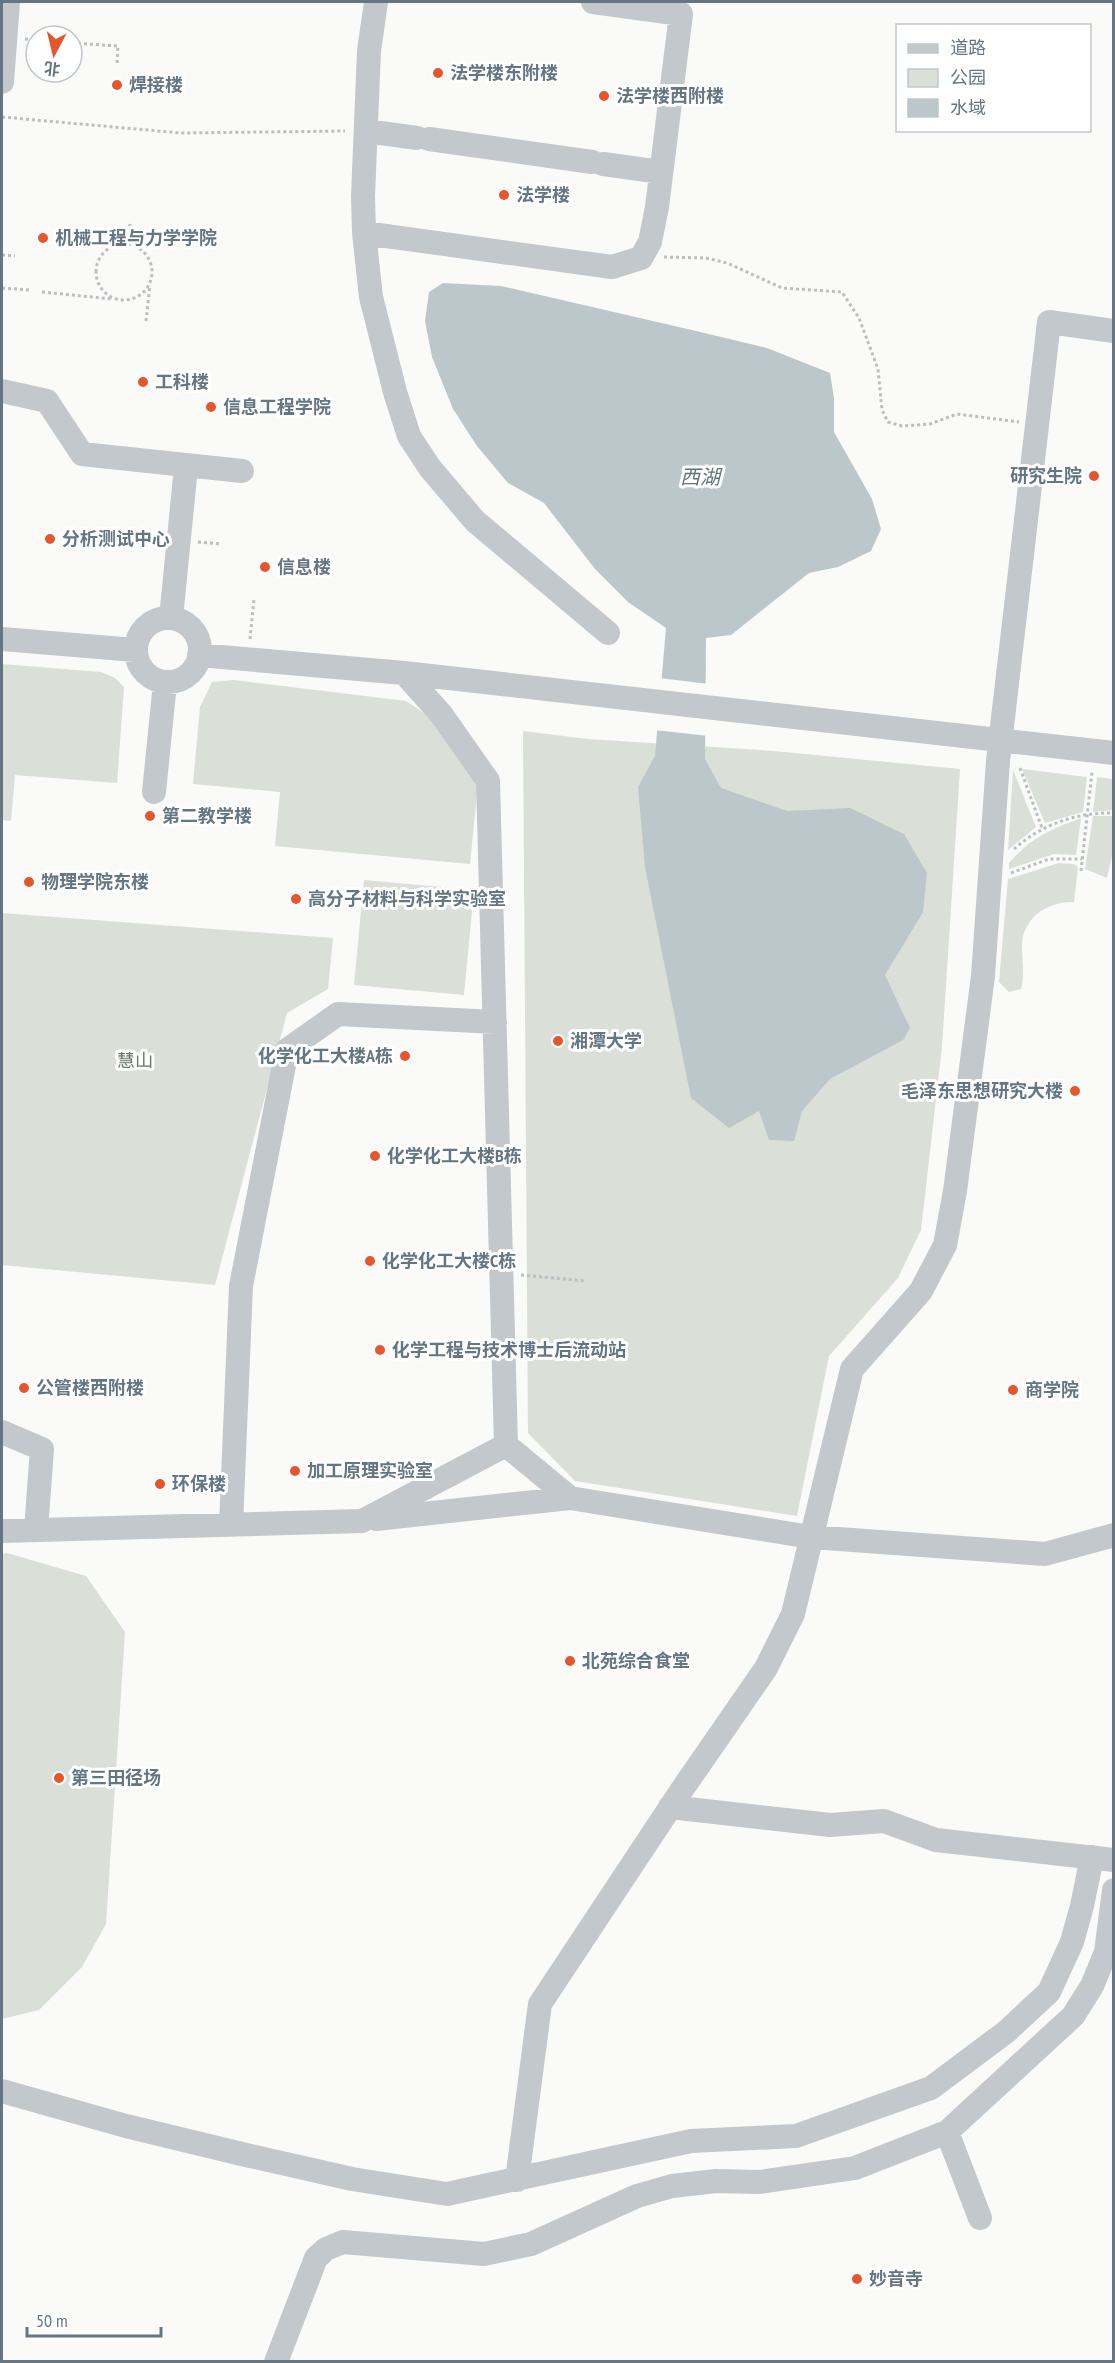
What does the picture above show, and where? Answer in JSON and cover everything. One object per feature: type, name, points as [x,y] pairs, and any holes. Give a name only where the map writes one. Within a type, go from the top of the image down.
[{"type":"street","points":[[2,82],[8,2]]},
{"type":"street","points":[[376,2],[359,131],[364,233],[371,297],[395,393],[409,436],[430,468],[475,521],[608,633]]},
{"type":"street","points":[[364,233],[612,267],[641,258],[650,242],[682,8],[593,2]]},
{"type":"street","points":[[359,131],[661,172]]},
{"type":"street","points":[[516,2180],[540,2004],[670,1807],[766,1668],[793,1614],[852,1369],[921,1291],[945,1245],[955,1191],[983,976],[1000,742],[1049,322],[1113,331]]},
{"type":"street","points":[[2,392],[47,401],[82,454],[186,467],[242,471]]},
{"type":"street","points":[[171,618],[186,467]]},
{"type":"street","points":[[171,618],[190,626],[199,644],[199,655],[192,671],[185,677],[165,683],[149,676],[141,669],[135,650],[142,630],[160,619],[171,618]]},
{"type":"street","points":[[2,639],[135,650]]},
{"type":"street","points":[[199,655],[404,673],[767,716],[1113,753]]},
{"type":"street","points":[[404,673],[441,714],[488,781],[506,1445],[570,1498]]},
{"type":"street","points":[[154,792],[165,683]]},
{"type":"street","points":[[231,1525],[241,1286],[287,1050],[338,1014],[495,1023]]},
{"type":"street","points":[[2,1432],[42,1449],[36,1530]]},
{"type":"street","points":[[362,1521],[506,1445]]},
{"type":"street","points":[[2,1531],[362,1521],[570,1498],[811,1537],[1045,1554],[1113,1535]]},
{"type":"street","points":[[2,2091],[126,2126],[352,2178],[447,2194],[691,2141],[796,2136],[931,2088],[1006,2032],[1048,1992],[1072,1942],[1082,1906],[1102,1858],[936,1840],[884,1821],[830,1825],[670,1807]]},
{"type":"street","points":[[276,2361],[316,2258],[326,2249],[343,2242],[484,2254],[531,2244],[636,2196],[672,2186],[716,2181],[759,2182],[855,2168],[947,2132],[1073,2016],[1092,1986],[1106,1952],[1113,1890]]},
{"type":"street","points":[[947,2132],[980,2218]]},
{"type":"path","points":[[84,44],[118,46],[117,64]]},
{"type":"path","points":[[2,117],[181,133],[359,131]]},
{"type":"path","points":[[128,244],[130,224]]},
{"type":"path","points":[[120,300],[105,292],[96,277],[96,268],[99,260],[111,247],[128,244],[145,253],[152,271],[146,321]]},
{"type":"path","points":[[2,255],[15,256]]},
{"type":"path","points":[[641,258],[706,258],[727,263],[782,288],[842,292],[859,318],[878,369],[882,410],[888,422],[902,426],[930,424],[957,414],[1020,423]]},
{"type":"path","points":[[42,292],[120,300],[139,296],[151,280]]},
{"type":"path","points":[[2,288],[30,290]]},
{"type":"path","points":[[249,659],[254,599]]},
{"type":"path","points":[[1017,763],[1042,828]]},
{"type":"path","points":[[1081,871],[1092,772]]},
{"type":"path","points":[[1008,854],[1042,828],[1087,815],[1113,813]]},
{"type":"path","points":[[1007,874],[1049,859],[1082,859]]},
{"type":"path","points":[[516,1274],[586,1281]]},
{"type":"green space","points":[[2,664],[101,672],[115,678],[124,687],[117,783],[15,775],[11,821],[2,820]]},
{"type":"green space","points":[[234,680],[406,701],[435,720],[478,785],[470,864],[275,846],[280,792],[193,784],[200,707],[212,682]]},
{"type":"green space","points":[[523,731],[588,739],[774,751],[960,769],[942,1047],[921,1230],[898,1278],[829,1356],[797,1516],[575,1481],[528,1433]]},
{"type":"green space","points":[[1022,769],[1087,777],[1083,812],[1045,823]]},
{"type":"green space","points":[[1013,770],[1036,827],[1008,850]]},
{"type":"green space","points":[[1097,777],[1113,779],[1113,810],[1093,812]]},
{"type":"green space","points":[[1093,816],[1113,816],[1113,852],[1107,878],[1085,869]]},
{"type":"green space","points":[[1081,818],[1076,855],[1054,854],[1009,869],[1009,863],[1033,840]]},
{"type":"green space","points":[[1059,863],[1074,864],[1078,867],[1074,902],[1064,902],[1046,908],[1038,913],[1026,927],[1022,946],[1021,989],[1009,992],[999,982],[1008,879]]},
{"type":"green space","points":[[364,880],[474,890],[464,995],[354,985]]},
{"type":"green space","name":"慧山","points":[[2,913],[333,938],[328,989],[287,1013],[215,1285],[2,1265]]},
{"type":"green space","name":"第三田径场","points":[[7,1553],[86,1576],[125,1632],[106,1924],[82,1967],[39,2010],[2,2019],[2,1554]]},
{"type":"water","name":"西湖","points":[[443,283],[501,286],[696,331],[767,348],[830,373],[834,398],[834,432],[872,499],[881,529],[871,551],[838,567],[809,573],[731,635],[706,638],[705,759],[721,788],[787,811],[850,808],[904,834],[927,873],[923,912],[885,975],[910,1028],[903,1040],[830,1079],[802,1111],[794,1141],[769,1140],[759,1111],[729,1128],[691,1098],[645,867],[638,787],[655,756],[666,628],[628,602],[595,569],[544,503],[508,483],[477,446],[453,409],[432,357],[425,321],[429,292]]},
{"type":"pier","points":[[659,678],[709,684],[709,736],[654,730]]},
{"type":"place","name":"法学楼东附楼","points":[[438,73]]},
{"type":"place","name":"焊接楼","points":[[117,85]]},
{"type":"place","name":"法学楼西附楼","points":[[604,96]]},
{"type":"place","name":"法学楼","points":[[504,195]]},
{"type":"place","name":"机械工程与力学学院","points":[[43,238]]},
{"type":"place","name":"工科楼","points":[[143,382]]},
{"type":"place","name":"信息工程学院","points":[[211,407]]},
{"type":"place","name":"研究生院","points":[[1094,476]]},
{"type":"place","name":"分析测试中心","points":[[50,539]]},
{"type":"place","name":"信息楼","points":[[265,567]]},
{"type":"place","name":"第二教学楼","points":[[150,816]]},
{"type":"place","name":"物理学院东楼","points":[[29,882]]},
{"type":"place","name":"高分子材料与科学实验室","points":[[296,899]]},
{"type":"place","name":"湘潭大学","points":[[558,1041]]},
{"type":"place","name":"化学化工大楼A栋","points":[[405,1056]]},
{"type":"place","name":"毛泽东思想研究大楼","points":[[1075,1091]]},
{"type":"place","name":"化学化工大楼B栋","points":[[375,1156]]},
{"type":"place","name":"化学化工大楼C栋","points":[[370,1261]]},
{"type":"place","name":"化学工程与技术博士后流动站","points":[[380,1350]]},
{"type":"place","name":"公管楼西附楼","points":[[24,1388]]},
{"type":"place","name":"商学院","points":[[1013,1390]]},
{"type":"place","name":"加工原理实验室","points":[[295,1471]]},
{"type":"place","name":"环保楼","points":[[160,1484]]},
{"type":"place","name":"北苑综合食堂","points":[[570,1661]]},
{"type":"place","name":"第三田径场","points":[[59,1778]]},
{"type":"place","name":"妙音寺","points":[[857,2279]]}]
